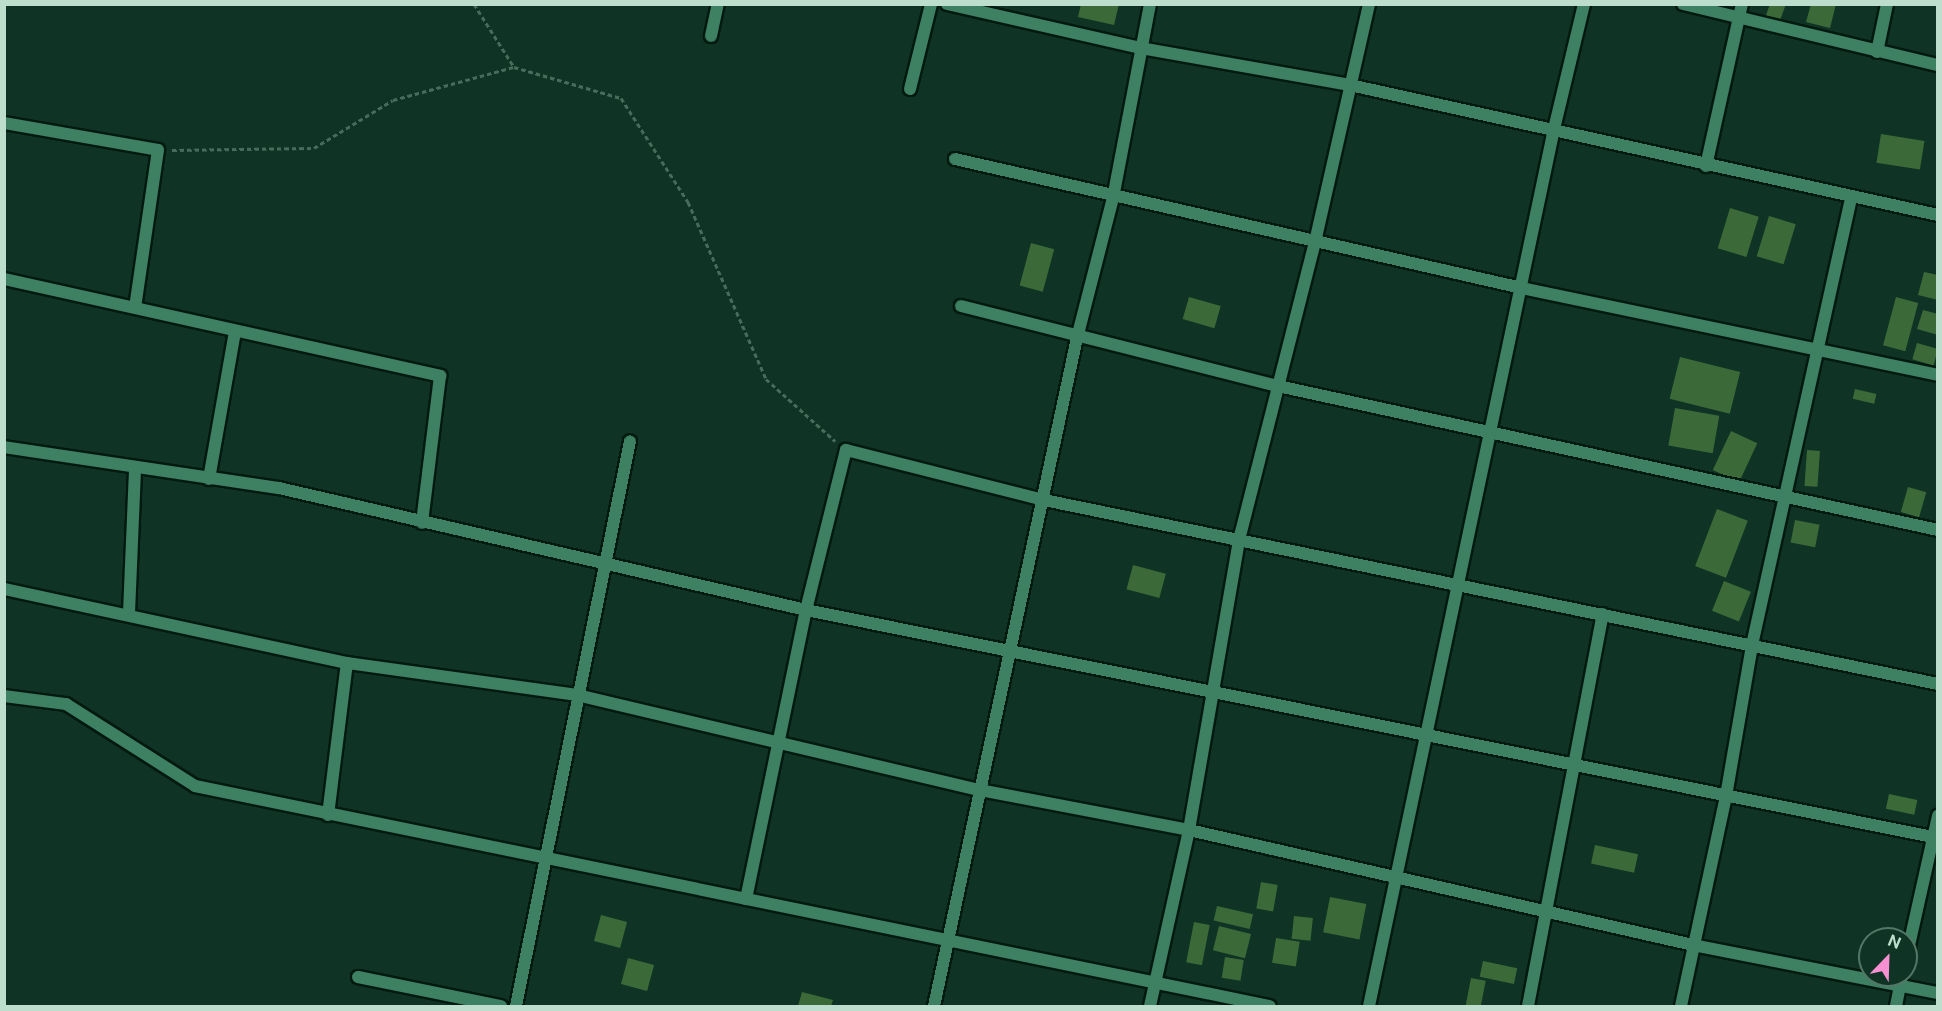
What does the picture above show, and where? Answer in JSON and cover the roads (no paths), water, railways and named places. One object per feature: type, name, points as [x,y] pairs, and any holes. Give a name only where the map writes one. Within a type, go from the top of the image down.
[{"type":"street","points":[[711,36],[718,4]]},
{"type":"street","points":[[910,89],[931,4]]},
{"type":"street","points":[[947,4],[1140,48],[1350,85],[1554,129],[1851,199],[1938,215]]},
{"type":"street","points":[[934,1006],[1077,338],[1113,198],[1150,4]]},
{"type":"street","points":[[1150,1006],[1189,830],[1239,540],[1315,242],[1369,4]]},
{"type":"street","points":[[1369,1006],[1554,129],[1584,4]]},
{"type":"street","points":[[1683,4],[1938,65]]},
{"type":"street","points":[[1706,166],[1742,4]]},
{"type":"street","points":[[1877,52],[1887,4]]},
{"type":"street","points":[[4,123],[158,150],[135,307]]},
{"type":"street","points":[[955,159],[1113,198],[1522,288],[1938,375]]},
{"type":"street","points":[[1681,1006],[1726,796],[1752,645],[1815,351],[1851,199]]},
{"type":"street","points":[[4,279],[440,376],[422,523]]},
{"type":"street","points":[[961,306],[1077,338],[1278,386],[1784,499],[1938,530]]},
{"type":"street","points":[[209,479],[235,331]]},
{"type":"street","points":[[516,1006],[630,441]]},
{"type":"street","points":[[4,447],[279,488],[422,523],[605,561],[806,610],[1427,733],[1935,838]]},
{"type":"street","points":[[746,899],[776,742],[846,450],[1044,500],[1938,684]]},
{"type":"street","points":[[129,613],[135,468]]},
{"type":"street","points":[[4,589],[129,613],[347,663],[578,695],[980,790],[1189,830],[1693,945],[1858,973]]},
{"type":"street","points":[[1528,1006],[1548,913],[1603,614]]},
{"type":"street","points":[[328,815],[347,663]]},
{"type":"street","points":[[4,696],[66,704],[195,786],[546,860],[1270,1006]]},
{"type":"street","points":[[1914,927],[1938,816]]},
{"type":"street","points":[[358,977],[501,1006]]},
{"type":"street","points":[[1918,986],[1938,993]]},
{"type":"street","points":[[1896,1006],[1900,987]]}]
